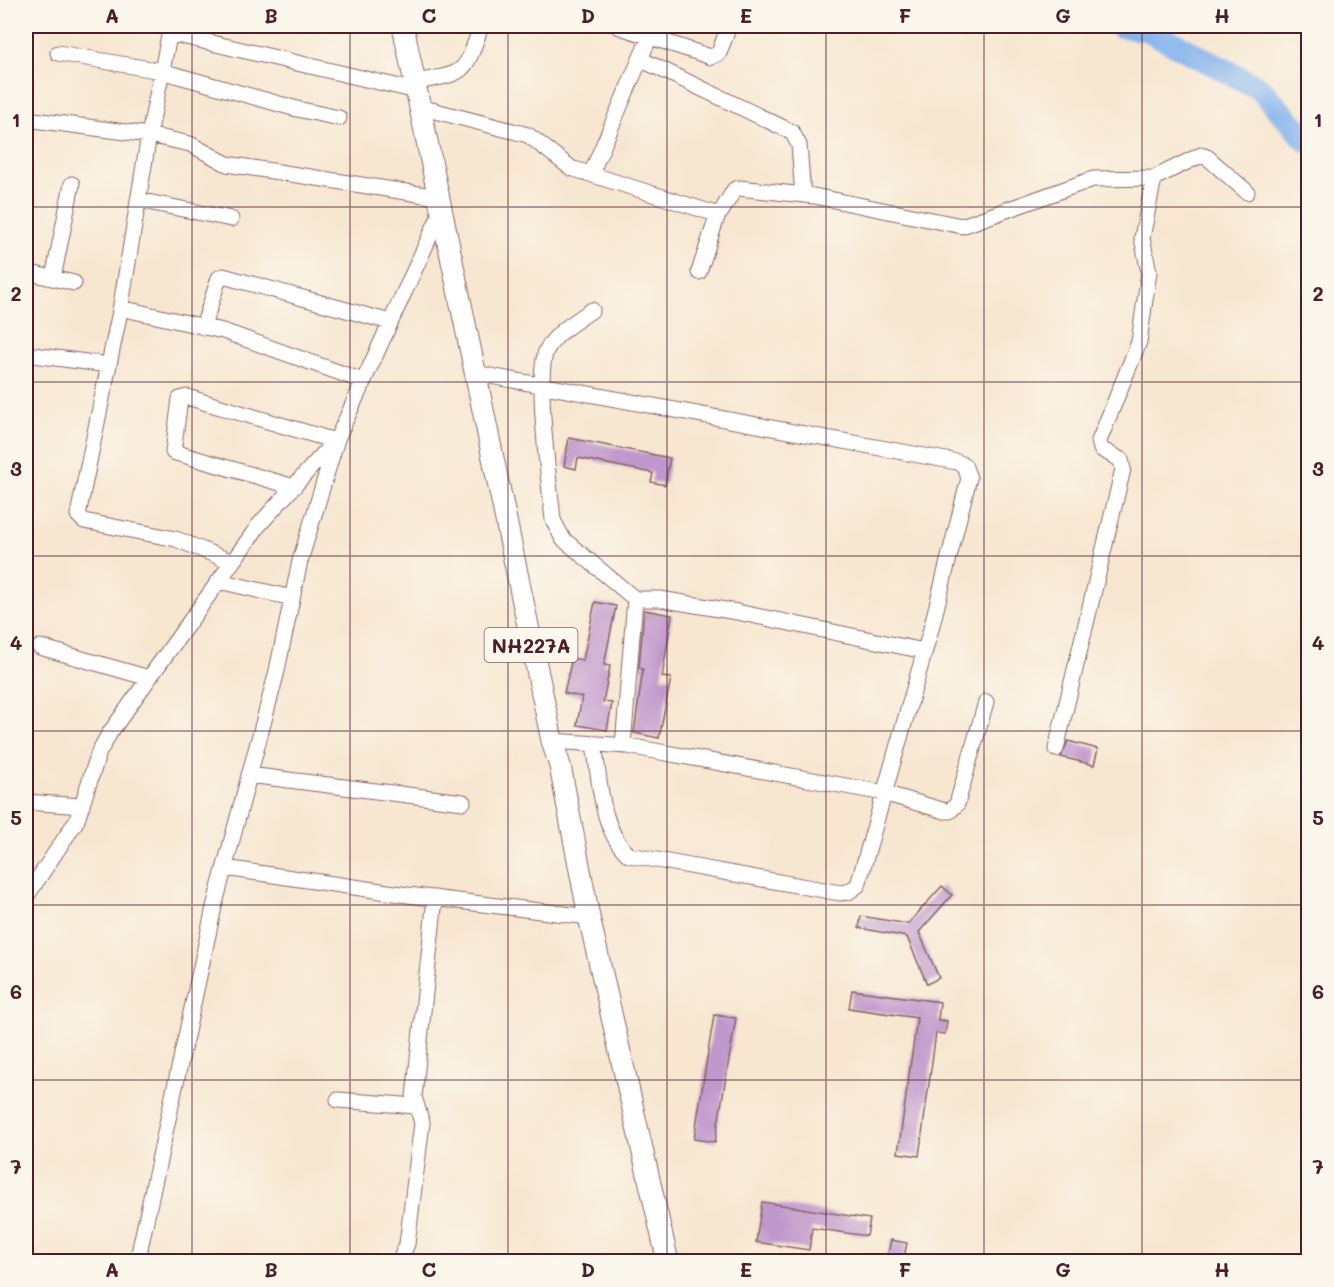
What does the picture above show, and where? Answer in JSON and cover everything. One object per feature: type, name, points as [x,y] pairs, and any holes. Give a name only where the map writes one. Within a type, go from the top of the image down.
[{"type":"highway","name":"NH227A","points":[[403,26],[552,741],[560,766],[589,917],[668,1262]]},
{"type":"street","points":[[417,93],[467,66],[482,26]]},
{"type":"street","points":[[617,26],[711,57],[718,53],[729,26]]},
{"type":"street","points":[[232,562],[176,539],[84,521],[78,515],[120,311],[149,135],[170,29],[417,93],[528,135],[563,163],[718,214]]},
{"type":"street","points":[[591,174],[650,36]]},
{"type":"street","points":[[58,53],[161,71],[297,109],[339,117]]},
{"type":"street","points":[[640,59],[792,132],[799,145],[803,195]]},
{"type":"street","points":[[26,119],[149,135],[190,144],[227,164],[439,205],[390,322],[336,440],[300,561],[276,675],[225,868],[137,1262]]},
{"type":"street","points":[[699,272],[718,214],[731,192],[737,188],[803,195],[962,226],[1093,179],[1154,178],[1194,156],[1201,155],[1207,157],[1247,192]]},
{"type":"street","points":[[1056,749],[1123,469],[1121,460],[1101,449],[1099,441],[1139,342],[1149,272],[1142,238],[1154,178]]},
{"type":"street","points":[[53,278],[72,184]]},
{"type":"street","points":[[138,201],[231,219]]},
{"type":"street","points":[[26,272],[74,283]]},
{"type":"street","points":[[203,327],[219,278],[223,276],[390,322]]},
{"type":"street","points":[[120,311],[125,309],[223,331],[363,381]]},
{"type":"street","points":[[592,309],[558,335],[548,347],[543,362],[542,385],[556,529],[570,546],[635,599],[660,599],[737,612],[924,651]]},
{"type":"street","points":[[26,354],[109,365]]},
{"type":"street","points":[[474,373],[964,465],[969,478],[924,651],[858,885],[848,892],[840,893],[742,873],[636,858],[622,849],[614,839],[605,812],[594,744]]},
{"type":"street","points":[[294,487],[174,452],[172,448],[180,399],[187,397],[336,440]]},
{"type":"street","points":[[26,897],[69,834],[82,806],[104,742],[259,525],[336,440]]},
{"type":"street","points":[[219,581],[292,598]]},
{"type":"street","points":[[623,746],[635,599]]},
{"type":"street","points":[[40,647],[149,678]]},
{"type":"street","points":[[552,741],[623,746],[884,793],[945,811],[954,808],[986,702]]},
{"type":"street","points":[[249,775],[463,802]]},
{"type":"street","points":[[26,802],[82,806]]},
{"type":"street","points":[[225,868],[589,917]]},
{"type":"street","points":[[399,1262],[408,1239],[422,1123],[414,1097],[435,898]]},
{"type":"street","points":[[338,1100],[416,1106]]},
{"type":"building","points":[[569,438],[670,458],[665,485],[651,482],[653,473],[578,458],[576,469],[564,466]]},
{"type":"building","points":[[595,602],[616,606],[604,665],[610,666],[603,702],[612,703],[607,730],[577,725],[582,697],[564,693],[572,658],[583,660]]},
{"type":"building","points":[[644,610],[672,615],[662,677],[671,678],[659,738],[634,733],[643,669],[639,668]]},
{"type":"building","points":[[1068,741],[1098,749],[1094,765],[1061,757]]},
{"type":"building","points":[[942,886],[952,895],[919,932],[939,978],[927,984],[907,937],[859,928],[861,916],[908,924]]},
{"type":"building","points":[[852,990],[940,1002],[938,1020],[947,1021],[945,1034],[936,1033],[919,1156],[898,1153],[917,1018],[849,1008]]},
{"type":"building","points":[[714,1015],[736,1018],[715,1142],[694,1139]]},
{"type":"building","points":[[762,1202],[870,1219],[867,1236],[812,1228],[809,1250],[756,1242]]},
{"type":"building","points":[[891,1240],[907,1243],[903,1262],[886,1262]]},
{"type":"waterway","points":[[1121,26],[1148,30],[1259,88],[1308,141]]}]
